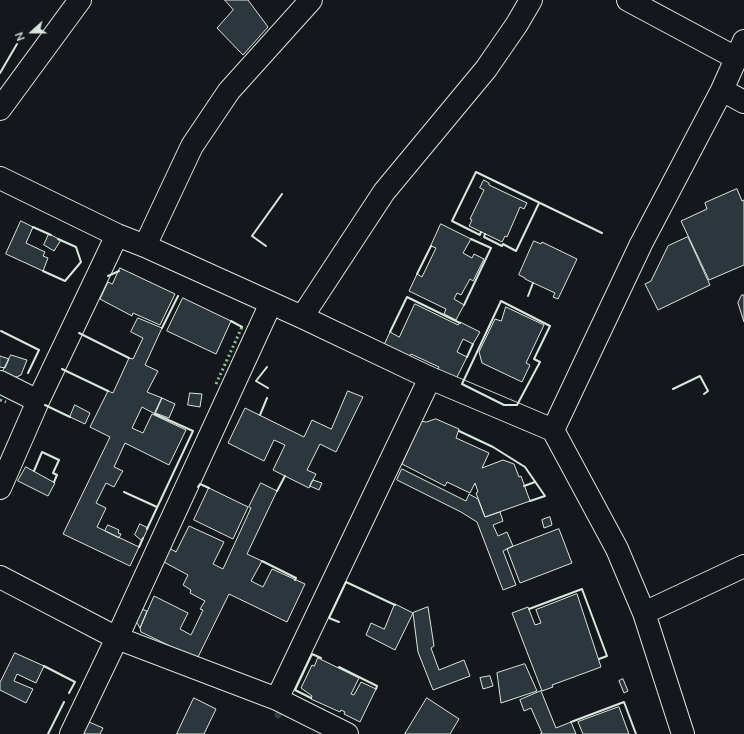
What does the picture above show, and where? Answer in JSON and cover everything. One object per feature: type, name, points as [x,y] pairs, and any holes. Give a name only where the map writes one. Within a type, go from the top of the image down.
[{"type":"street","points":[[0,109],[80,0]]},
{"type":"street","points":[[145,246],[192,146],[229,91],[311,0]]},
{"type":"street","points":[[302,317],[384,192],[486,69],[517,24],[531,0]]},
{"type":"street","points":[[553,430],[641,244],[722,90],[740,49],[628,0]]},
{"type":"street","points":[[722,90],[744,102]]},
{"type":"street","points":[[0,178],[117,235],[145,246],[302,317],[430,378],[553,430],[617,549],[644,613],[683,734]]},
{"type":"street","points":[[0,488],[38,401],[117,235]]},
{"type":"street","points":[[71,734],[117,638],[271,303]]},
{"type":"street","points":[[277,699],[430,378]]},
{"type":"street","points":[[0,382],[38,401]]},
{"type":"street","points":[[644,613],[744,566]]},
{"type":"street","points":[[0,577],[117,638],[277,699],[347,734]]},
{"type":"building","points":[[225,0],[248,0],[268,27],[243,55],[217,28],[233,10]]},
{"type":"building","points":[[484,180],[489,183],[489,185],[527,203],[524,209],[520,207],[507,237],[505,236],[502,242],[469,226],[472,220],[470,219],[484,190],[480,188]]},
{"type":"building","points":[[737,189],[742,201],[744,200],[744,265],[709,280],[681,221],[707,209],[705,203]]},
{"type":"building","points":[[21,221],[33,227],[26,243],[45,252],[43,256],[48,258],[43,271],[6,254]]},
{"type":"building","points":[[441,224],[471,239],[463,253],[472,258],[474,254],[484,259],[473,281],[470,279],[461,295],[457,293],[454,299],[464,305],[456,320],[444,314],[446,309],[409,291],[417,274],[422,277],[436,248],[431,246]]},
{"type":"building","points":[[49,234],[61,240],[54,251],[44,245]]},
{"type":"building","points":[[688,237],[710,285],[658,310],[645,284],[651,281],[668,246]]},
{"type":"building","points":[[534,241],[541,244],[542,242],[577,259],[558,299],[553,297],[555,293],[519,275]]},
{"type":"building","points":[[120,268],[175,294],[160,325],[133,313],[132,316],[100,299],[108,282],[112,284]]},
{"type":"building","points":[[742,295],[744,295],[744,322],[738,303]]},
{"type":"building","points":[[183,298],[231,321],[216,354],[167,331]]},
{"type":"building","points":[[415,304],[458,325],[460,322],[480,332],[473,344],[463,339],[457,352],[467,357],[455,381],[437,372],[439,367],[411,354],[408,358],[383,347],[390,332],[399,337]]},
{"type":"building","points":[[506,307],[544,325],[526,363],[530,365],[522,382],[482,363],[479,352],[495,319],[501,321]]},
{"type":"building","points":[[138,318],[162,328],[145,365],[158,371],[147,392],[162,398],[155,414],[142,407],[132,428],[143,433],[152,414],[186,430],[169,465],[125,443],[114,467],[123,471],[114,487],[106,483],[96,503],[106,508],[97,527],[139,547],[130,566],[63,534],[110,437],[90,427],[108,391],[113,393],[129,358],[133,359],[143,338],[131,332]]},
{"type":"building","points":[[11,355],[27,360],[21,375],[14,378],[2,373]]},
{"type":"building","points":[[0,356],[9,359],[5,368],[0,367]]},
{"type":"building","points":[[348,391],[363,397],[336,452],[320,444],[307,470],[316,474],[309,488],[273,470],[285,445],[274,440],[264,461],[228,443],[245,408],[304,437],[312,420],[331,429]]},
{"type":"building","points":[[190,393],[202,394],[200,407],[188,405]]},
{"type":"building","points":[[162,398],[175,404],[169,418],[155,413]]},
{"type":"building","points":[[75,405],[90,413],[85,424],[70,417]]},
{"type":"building","points":[[436,419],[459,429],[456,438],[489,453],[482,468],[503,460],[514,464],[519,477],[521,476],[530,501],[485,517],[476,493],[478,492],[475,483],[470,493],[447,482],[445,486],[402,464],[421,421],[426,422]]},
{"type":"building","points":[[26,467],[55,483],[48,496],[18,481]]},
{"type":"building","points":[[402,469],[466,501],[469,494],[478,499],[485,517],[500,512],[503,521],[493,525],[498,536],[507,532],[513,546],[503,551],[516,585],[503,590],[477,522],[461,512],[397,480]]},
{"type":"building","points":[[313,480],[322,483],[319,490],[310,486]]},
{"type":"building","points":[[261,483],[277,491],[247,554],[262,561],[251,581],[263,587],[272,569],[305,584],[287,622],[229,594],[197,659],[141,632],[140,628],[154,596],[188,613],[180,629],[191,635],[203,610],[200,609],[205,601],[190,593],[191,590],[183,585],[188,575],[162,561],[169,548],[176,552],[189,526],[224,542],[213,564],[223,569],[251,508],[249,507]]},
{"type":"building","points":[[209,488],[248,507],[233,539],[194,520]]},
{"type":"building","points":[[550,517],[552,525],[544,528],[542,520]]},
{"type":"building","points":[[140,524],[148,528],[142,541],[135,535]]},
{"type":"building","points":[[108,525],[119,530],[118,533],[121,534],[119,538],[105,531]]},
{"type":"building","points":[[559,529],[572,563],[520,583],[507,549]]},
{"type":"building","points":[[577,594],[601,667],[552,685],[553,687],[542,691],[512,613],[528,607],[535,625],[541,623],[536,610]]},
{"type":"building","points":[[395,604],[413,613],[395,650],[366,635],[371,623],[384,629]]},
{"type":"building","points":[[428,607],[434,646],[431,648],[439,670],[464,660],[470,676],[433,690],[418,652],[413,613]]},
{"type":"building","points":[[139,608],[147,611],[140,628],[134,618]]},
{"type":"building","points":[[15,653],[44,666],[36,683],[17,674],[14,681],[33,689],[26,703],[0,690],[0,683]]},
{"type":"building","points":[[318,658],[359,678],[351,694],[354,695],[361,682],[376,689],[360,722],[344,714],[345,712],[341,710],[340,712],[311,699],[312,696],[301,688],[312,665],[314,666]]},
{"type":"building","points":[[525,664],[537,691],[501,703],[497,673]]},
{"type":"building","points":[[490,676],[493,686],[483,689],[480,678]]},
{"type":"building","points":[[623,679],[628,691],[624,693],[619,681]]},
{"type":"building","points":[[541,691],[556,728],[571,722],[576,734],[540,734],[542,733],[531,708],[524,711],[520,700]]},
{"type":"building","points":[[194,698],[216,709],[204,734],[177,734]]},
{"type":"building","points":[[427,698],[459,719],[450,734],[405,734]]},
{"type":"building","points":[[619,707],[629,734],[583,734],[578,722]]},
{"type":"building","points":[[89,722],[103,728],[100,734],[84,734]]},
{"type":"waterway","points":[[278,715],[285,705]]},
{"type":"hedge","points":[[216,384],[242,327]]},
{"type":"hedge","points":[[0,400],[6,402]]},
{"type":"wall","points":[[0,73],[17,44]]},
{"type":"wall","points":[[481,232],[480,235],[452,221],[476,172],[602,233]]},
{"type":"wall","points":[[266,246],[252,236],[282,194]]},
{"type":"wall","points":[[485,234],[484,237],[502,246],[503,244],[516,251],[539,203]]},
{"type":"wall","points":[[33,227],[51,235]]},
{"type":"wall","points":[[43,271],[65,281],[81,262],[76,247],[58,239]]},
{"type":"wall","points":[[464,305],[491,248],[471,239]]},
{"type":"wall","points":[[417,274],[431,246]]},
{"type":"wall","points":[[108,276],[119,271]]},
{"type":"wall","points":[[528,296],[533,283]]},
{"type":"wall","points":[[162,328],[178,296]]},
{"type":"wall","points":[[390,332],[407,297],[460,323]]},
{"type":"wall","points":[[501,301],[550,326],[534,359],[540,362],[517,405],[504,405],[462,384],[501,301]]},
{"type":"wall","points":[[231,321],[242,327]]},
{"type":"wall","points":[[1,331],[39,350],[28,373]]},
{"type":"wall","points":[[79,333],[129,358]]},
{"type":"wall","points":[[467,357],[473,344]]},
{"type":"wall","points":[[267,367],[256,381],[268,388]]},
{"type":"wall","points":[[62,369],[108,391]]},
{"type":"wall","points":[[673,389],[700,376],[708,391],[704,394]]},
{"type":"wall","points":[[260,415],[267,398]]},
{"type":"wall","points":[[45,405],[70,417]]},
{"type":"wall","points":[[147,529],[193,431],[155,414]]},
{"type":"wall","points":[[459,431],[493,447],[525,467],[545,496],[530,501]]},
{"type":"wall","points":[[34,471],[42,452],[59,460],[53,473],[57,475],[54,482]]},
{"type":"wall","points":[[277,491],[285,476]]},
{"type":"wall","points":[[524,486],[535,482]]},
{"type":"wall","points":[[198,487],[200,484],[209,488]]},
{"type":"wall","points":[[124,492],[157,507]]},
{"type":"wall","points":[[139,547],[143,538]]},
{"type":"wall","points":[[262,561],[296,578],[295,580]]},
{"type":"wall","points":[[339,622],[329,618],[346,582],[395,605]]},
{"type":"wall","points":[[529,609],[582,589],[607,656],[599,659]]},
{"type":"wall","points":[[311,698],[295,690],[312,654],[321,658]]},
{"type":"wall","points":[[44,666],[75,682],[69,693]]},
{"type":"wall","points":[[339,667],[377,686],[376,689]]},
{"type":"wall","points":[[48,734],[64,702]]},
{"type":"wall","points":[[571,722],[624,702],[636,734]]}]
